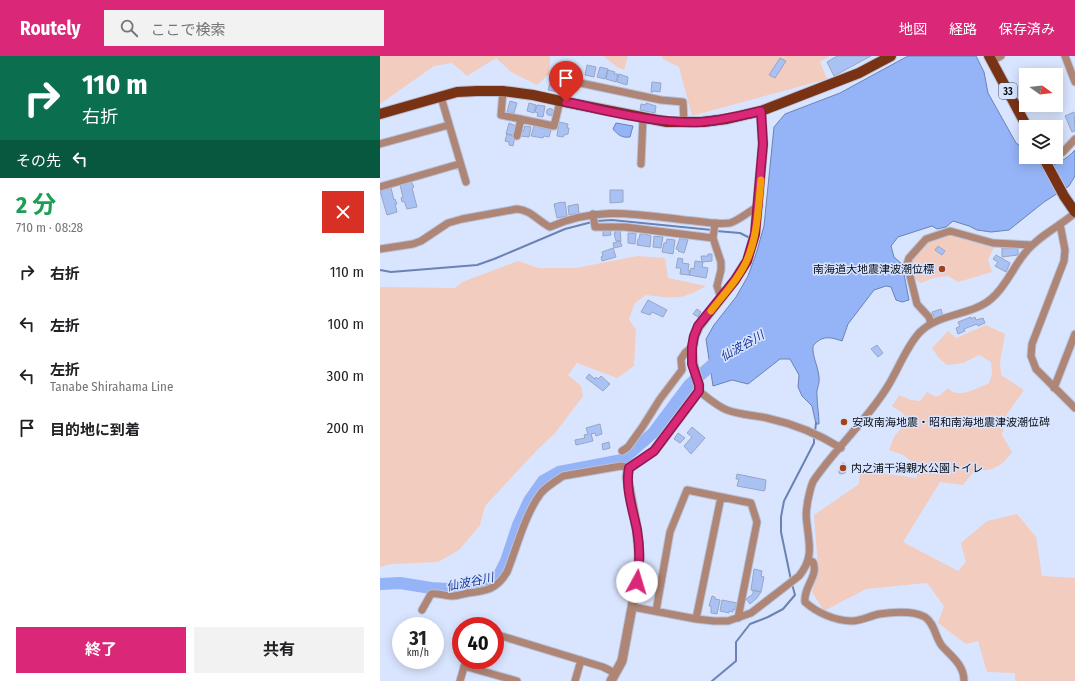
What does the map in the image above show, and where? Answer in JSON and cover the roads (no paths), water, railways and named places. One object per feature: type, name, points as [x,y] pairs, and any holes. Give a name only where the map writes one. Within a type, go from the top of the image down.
[{"type":"main road","points":[[380,114],[464,92],[503,91],[534,95],[667,122],[702,122],[727,119],[761,111],[859,73],[891,56]]},
{"type":"main road","name":"33","points":[[990,59],[1023,120]]},
{"type":"main road","points":[[1048,164],[1064,196],[1075,213]]},
{"type":"street","points":[[990,59],[1001,56]]},
{"type":"street","points":[[1065,56],[1075,82]]},
{"type":"street","points":[[503,91],[501,115],[554,126],[571,80],[661,100],[683,102],[684,122]]},
{"type":"street","points":[[441,97],[466,182]]},
{"type":"street","points":[[761,111],[763,144],[756,226],[752,247],[747,261],[735,280],[698,326],[694,336],[692,364],[699,388],[726,409],[742,414],[786,422],[818,434],[841,448]]},
{"type":"street","points":[[641,164],[643,117]]},
{"type":"street","points":[[517,136],[521,119]]},
{"type":"street","points":[[380,144],[449,125]]},
{"type":"street","points":[[1063,152],[1075,139]]},
{"type":"street","points":[[380,187],[460,164]]},
{"type":"street","points":[[380,249],[413,244],[421,241],[448,223],[498,211],[523,210],[529,212],[543,224],[550,227],[561,222],[594,219],[623,212],[714,224],[732,223],[758,206]]},
{"type":"street","points":[[633,606],[696,619],[728,621],[751,613],[799,576],[808,560],[810,551],[806,510],[813,482],[886,389],[910,346],[920,332],[931,324],[981,306],[991,299],[1000,290],[1025,253],[1075,213]]},
{"type":"street","points":[[594,219],[595,227],[625,227],[713,236]]},
{"type":"street","points":[[714,224],[713,236],[721,262],[721,270],[717,286],[720,298]]},
{"type":"street","points":[[1060,224],[1065,250],[1064,261],[1032,344],[1031,356],[1036,369],[1075,408]]},
{"type":"street","points":[[931,324],[929,317],[917,304],[907,264],[908,258],[926,239],[950,231],[993,243],[1032,246]]},
{"type":"street","points":[[1054,388],[1075,334]]},
{"type":"street","points":[[622,451],[628,447],[660,399],[682,370],[682,359],[686,353],[692,349]]},
{"type":"street","points":[[504,637],[604,667],[613,677],[622,661],[639,570],[637,530],[627,477],[629,468],[654,451],[699,388]]},
{"type":"street","points":[[422,610],[431,594],[438,593],[454,596],[481,592],[496,586],[507,572],[531,508],[542,492],[556,480],[563,476],[621,466],[629,468]]},
{"type":"street","points":[[656,611],[670,532],[687,490],[751,503],[757,522],[738,618]]},
{"type":"street","points":[[696,619],[721,497]]},
{"type":"street","points":[[808,560],[813,562],[815,570],[804,596],[805,602],[812,608],[840,620],[854,621],[879,614],[910,613],[925,618],[931,622],[941,644],[960,665],[963,671],[964,681]]},
{"type":"street","points":[[575,681],[581,660]]},
{"type":"street","points":[[460,681],[463,669]]},
{"type":"street","points":[[482,669],[517,681]]},
{"type":"water","points":[[908,56],[976,56],[984,72],[988,93],[1016,143],[1019,145],[1019,164],[1040,164],[1043,169],[1056,164],[1063,164],[1063,160],[1075,150],[1075,176],[1069,186],[1044,202],[1009,230],[991,232],[977,230],[953,221],[946,227],[937,229],[932,226],[898,237],[891,246],[894,257],[902,264],[909,300],[902,302],[896,300],[891,287],[886,286],[874,290],[848,324],[842,341],[826,338],[816,342],[813,346],[813,354],[819,377],[817,393],[819,424],[816,424],[812,406],[802,396],[798,387],[799,375],[790,359],[780,359],[748,384],[732,380],[713,386],[706,339],[714,325],[736,297],[748,276],[756,254],[764,226],[774,127],[785,114],[840,93]]},
{"type":"water","points":[[616,123],[633,126],[630,137],[620,136],[613,129]]},
{"type":"waterway","points":[[597,221],[612,220],[712,230]]},
{"type":"waterway","points":[[380,270],[391,272],[477,265],[565,229],[592,222]]},
{"type":"waterway","points":[[716,231],[740,233],[750,238]]},
{"type":"waterway","name":"仙波谷川","points":[[380,584],[400,583],[448,589],[470,585],[498,577],[506,561],[518,525],[529,501],[543,481],[559,472],[622,460],[653,433],[689,385],[721,357]]},
{"type":"waterway","points":[[815,432],[816,423]]},
{"type":"waterway","points":[[791,580],[781,532],[781,517],[784,501],[814,443],[814,437]]},
{"type":"waterway","points":[[712,681],[736,661],[736,642],[750,624],[783,609],[795,595],[792,584]]},
{"type":"place","name":"南海道大地震津波潮位標","points":[[942,269]]},
{"type":"place","name":"安政南海地震・昭和南海地震津波潮位碑","points":[[844,422]]},
{"type":"place","name":"内之浦干潟親水公園トイレ","points":[[843,468]]}]
